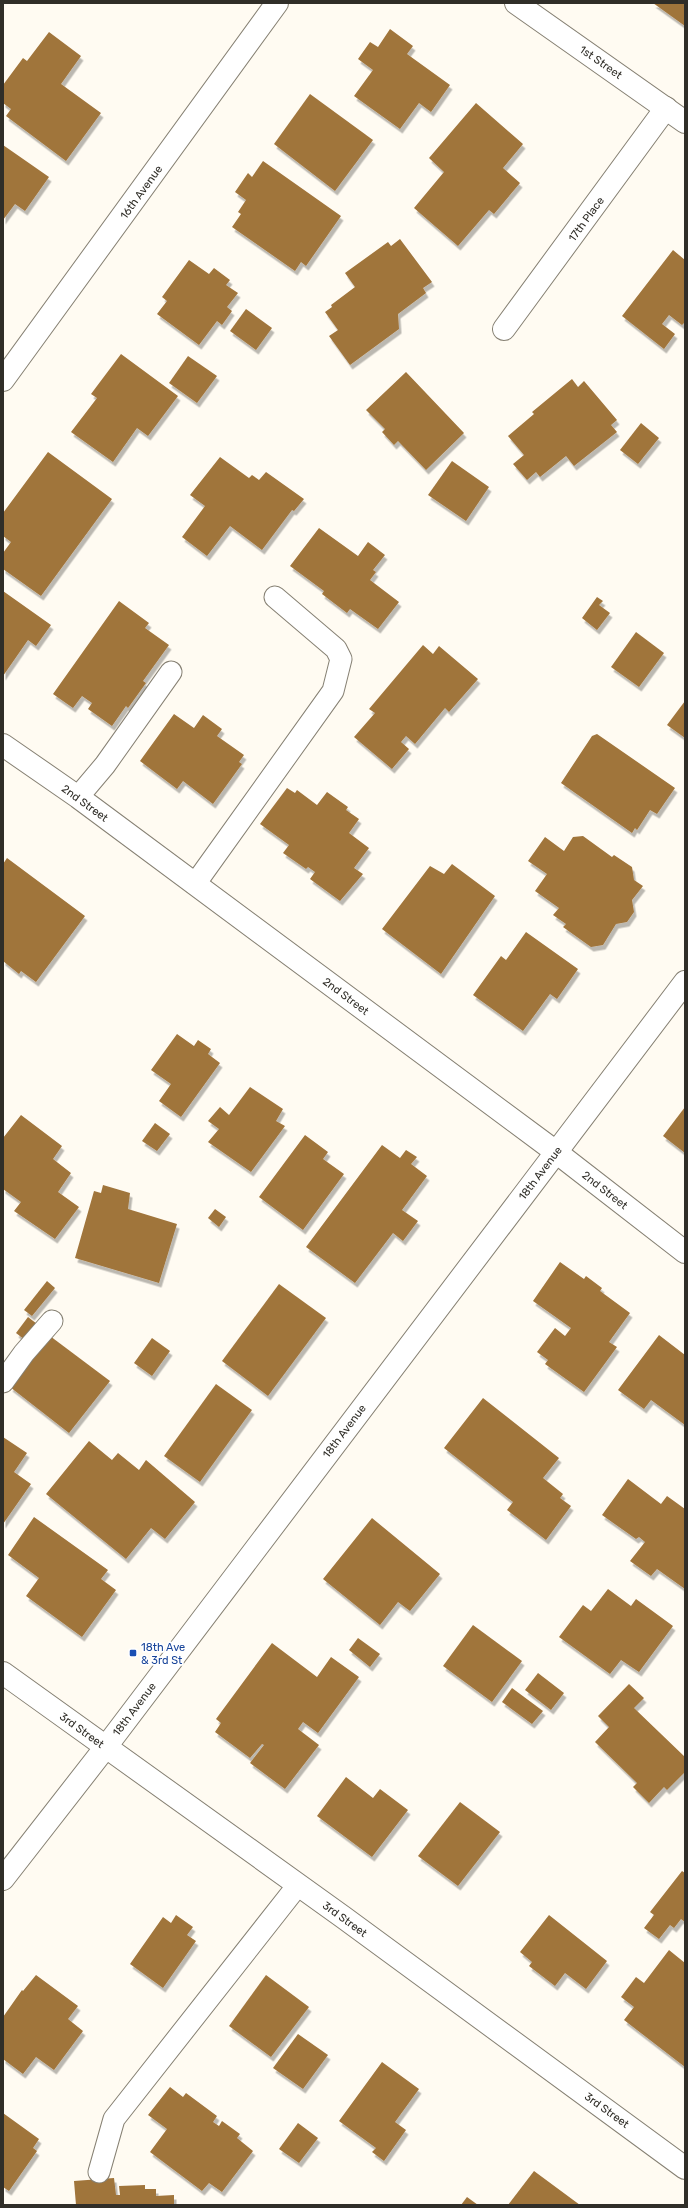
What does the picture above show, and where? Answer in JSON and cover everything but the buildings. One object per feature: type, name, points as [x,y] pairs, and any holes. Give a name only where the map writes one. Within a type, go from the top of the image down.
[{"type":"street","name":"16th Avenue","points":[[3,380],[277,3]]},
{"type":"street","name":"1st Street","points":[[516,3],[685,122]]},
{"type":"street","name":"17th Place","points":[[504,329],[666,108]]},
{"type":"street","name":"2nd Street","points":[[3,745],[78,797],[556,1152],[685,1252]]},
{"type":"street","name":"18th Avenue","points":[[3,1879],[105,1748],[685,982]]},
{"type":"street","name":"3rd Street","points":[[3,1673],[105,1748],[298,1885],[685,2168]]},
{"type":"lane","points":[[195,884],[333,691],[341,659],[336,649],[275,597]]},
{"type":"lane","points":[[78,797],[104,765],[171,672]]},
{"type":"lane","points":[[3,1382],[24,1353],[52,1321]]},
{"type":"lane","points":[[99,2172],[114,2119],[298,1885]]},
{"type":"place","name":"18th Ave & 3rd St","points":[[133,1653]]}]
